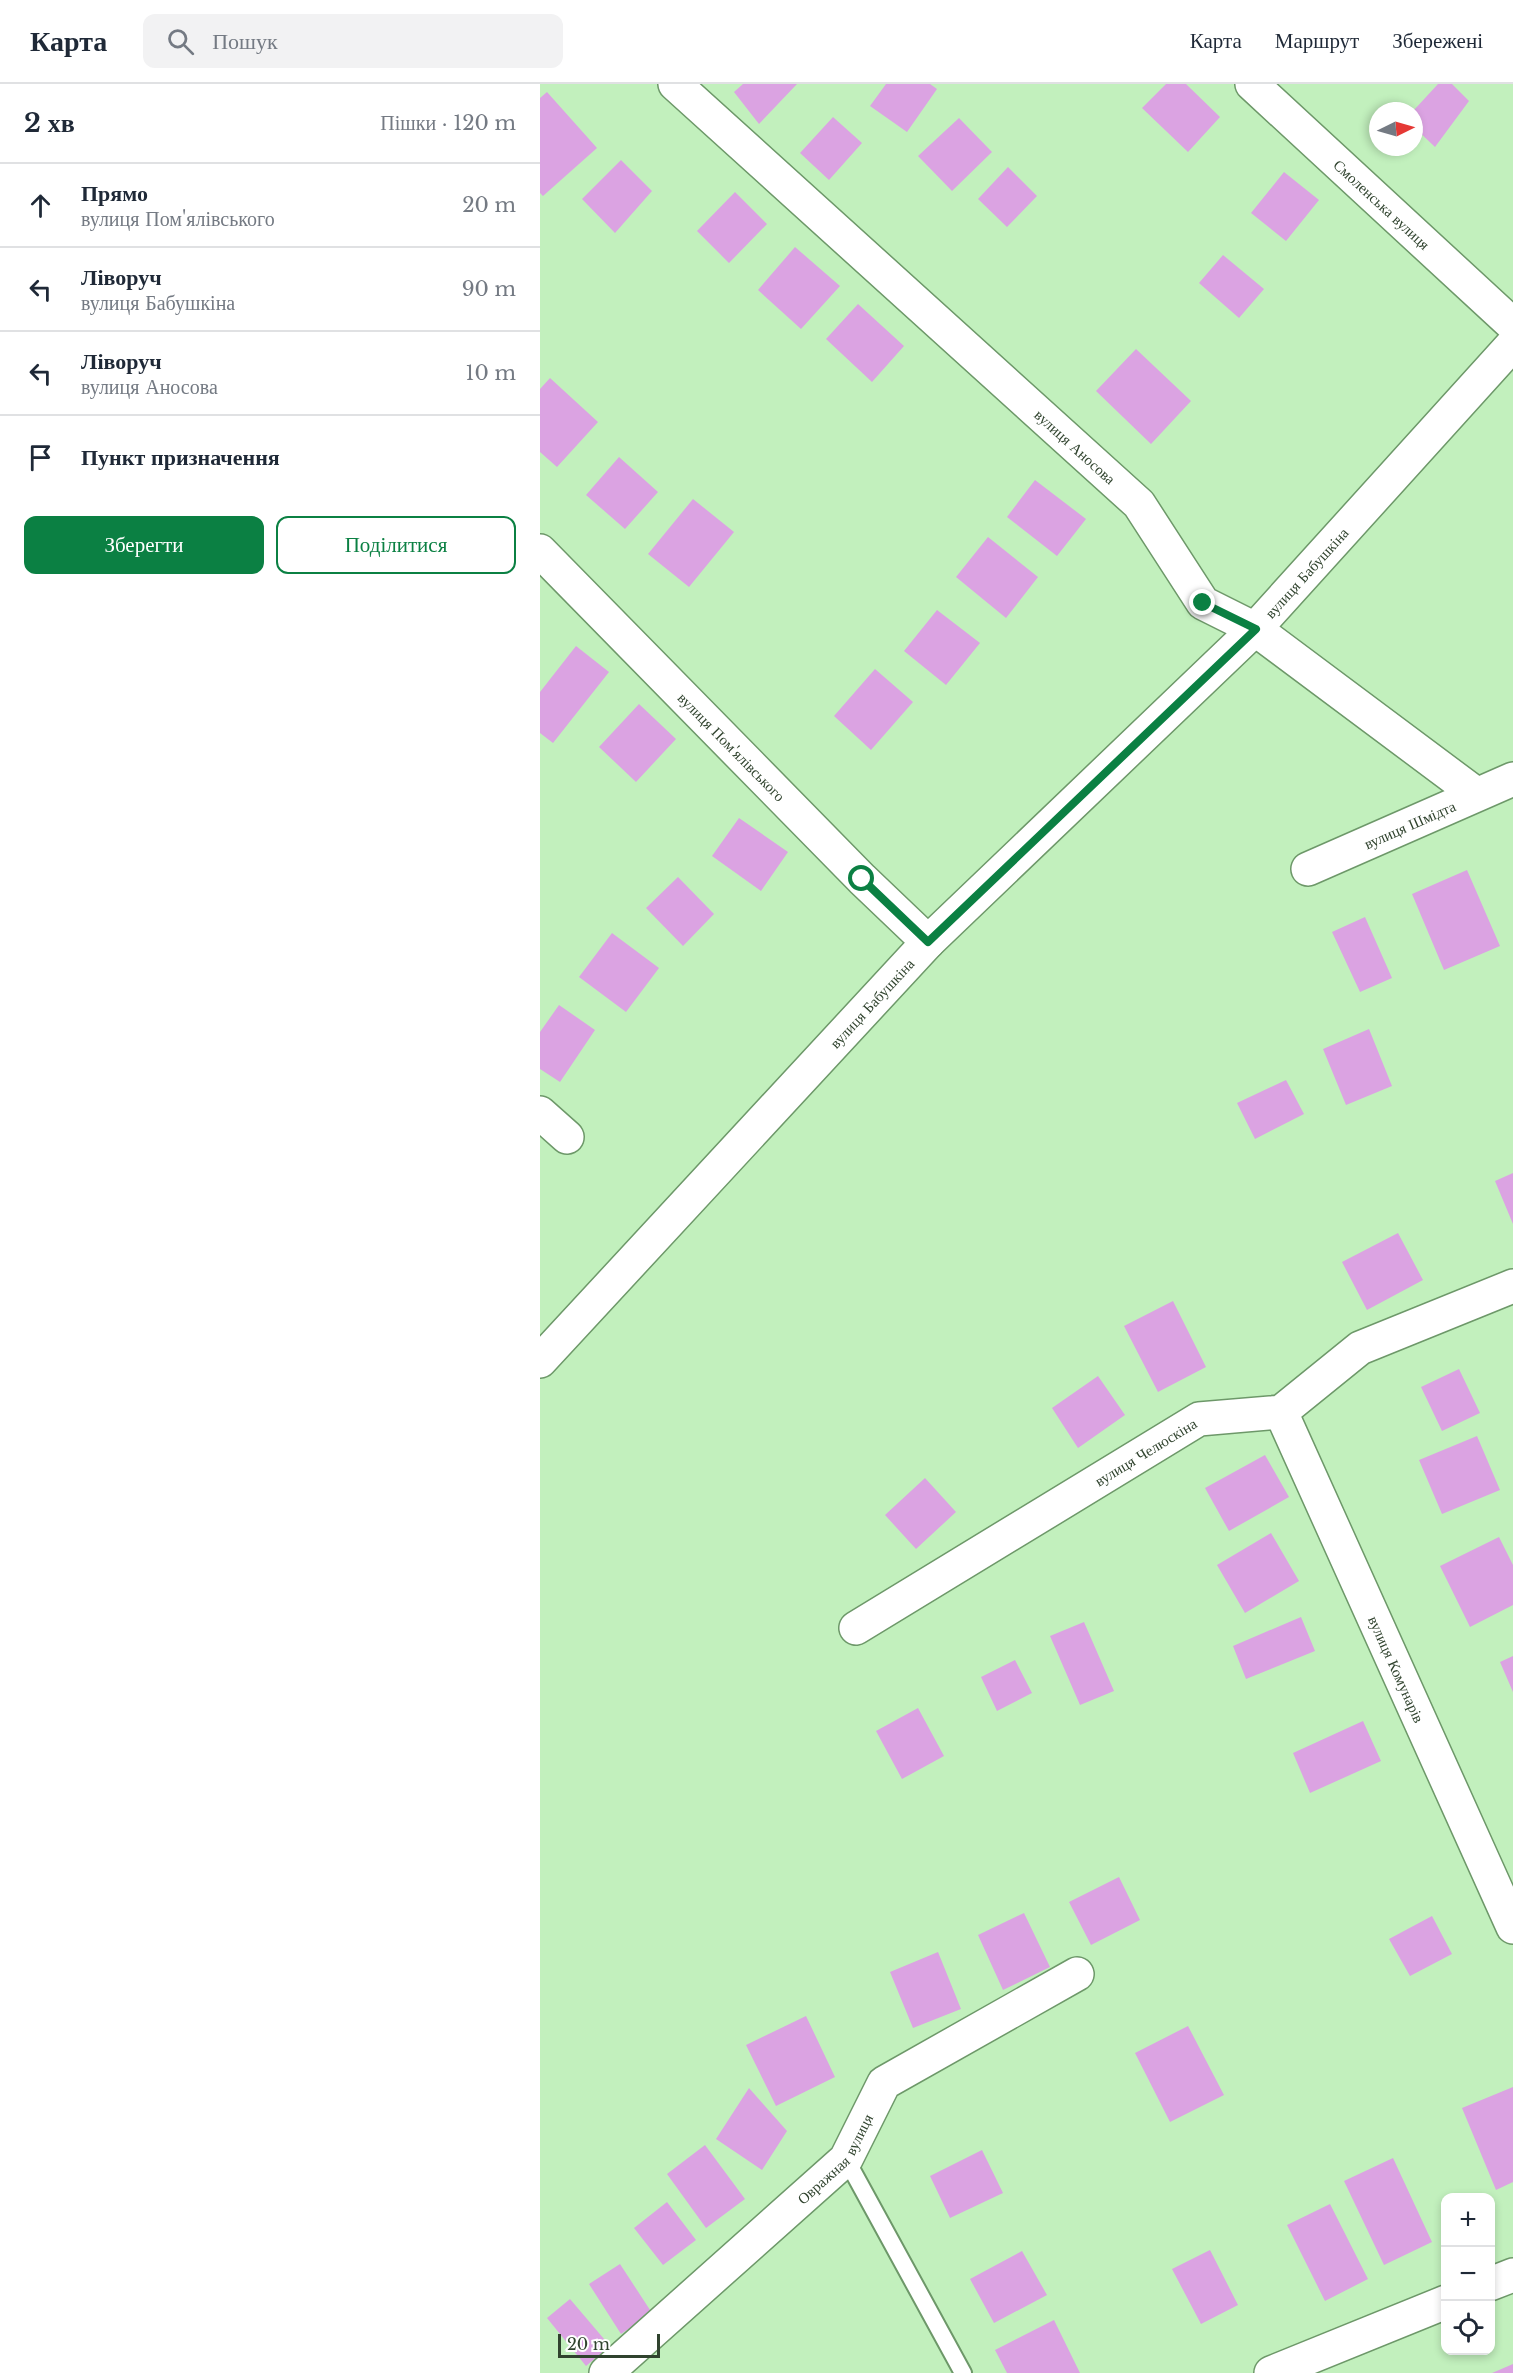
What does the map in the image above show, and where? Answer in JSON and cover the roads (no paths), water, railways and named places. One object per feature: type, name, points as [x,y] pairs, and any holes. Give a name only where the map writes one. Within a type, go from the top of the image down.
[{"type":"street","name":"вулиця Аносова","points":[[675,84],[1138,504],[1203,603],[1256,629],[1476,794]]},
{"type":"street","name":"Смоленська вулиця","points":[[1252,84],[1513,325]]},
{"type":"street","name":"вулиця Бабушкіна","points":[[540,1361],[928,942],[1256,629],[1513,344]]},
{"type":"street","name":"вулиця Пом'ялівського","points":[[540,551],[862,879],[928,942]]},
{"type":"street","name":"вулиця Шмідта","points":[[1308,869],[1513,779]]},
{"type":"street","points":[[540,1113],[567,1137]]},
{"type":"street","points":[[1281,1412],[1360,1348],[1513,1286]]},
{"type":"street","name":"вулиця Челюскіна","points":[[856,1628],[1199,1419],[1281,1412]]},
{"type":"street","name":"вулиця Комунарів","points":[[1281,1412],[1513,1927]]},
{"type":"street","name":"Овражная вулиця","points":[[606,2373],[846,2159],[884,2083],[1077,1974]]},
{"type":"street","points":[[1495,2282],[1513,2275]]},
{"type":"street","points":[[1270,2373],[1441,2304]]},
{"type":"lane","points":[[846,2159],[963,2373]]}]
